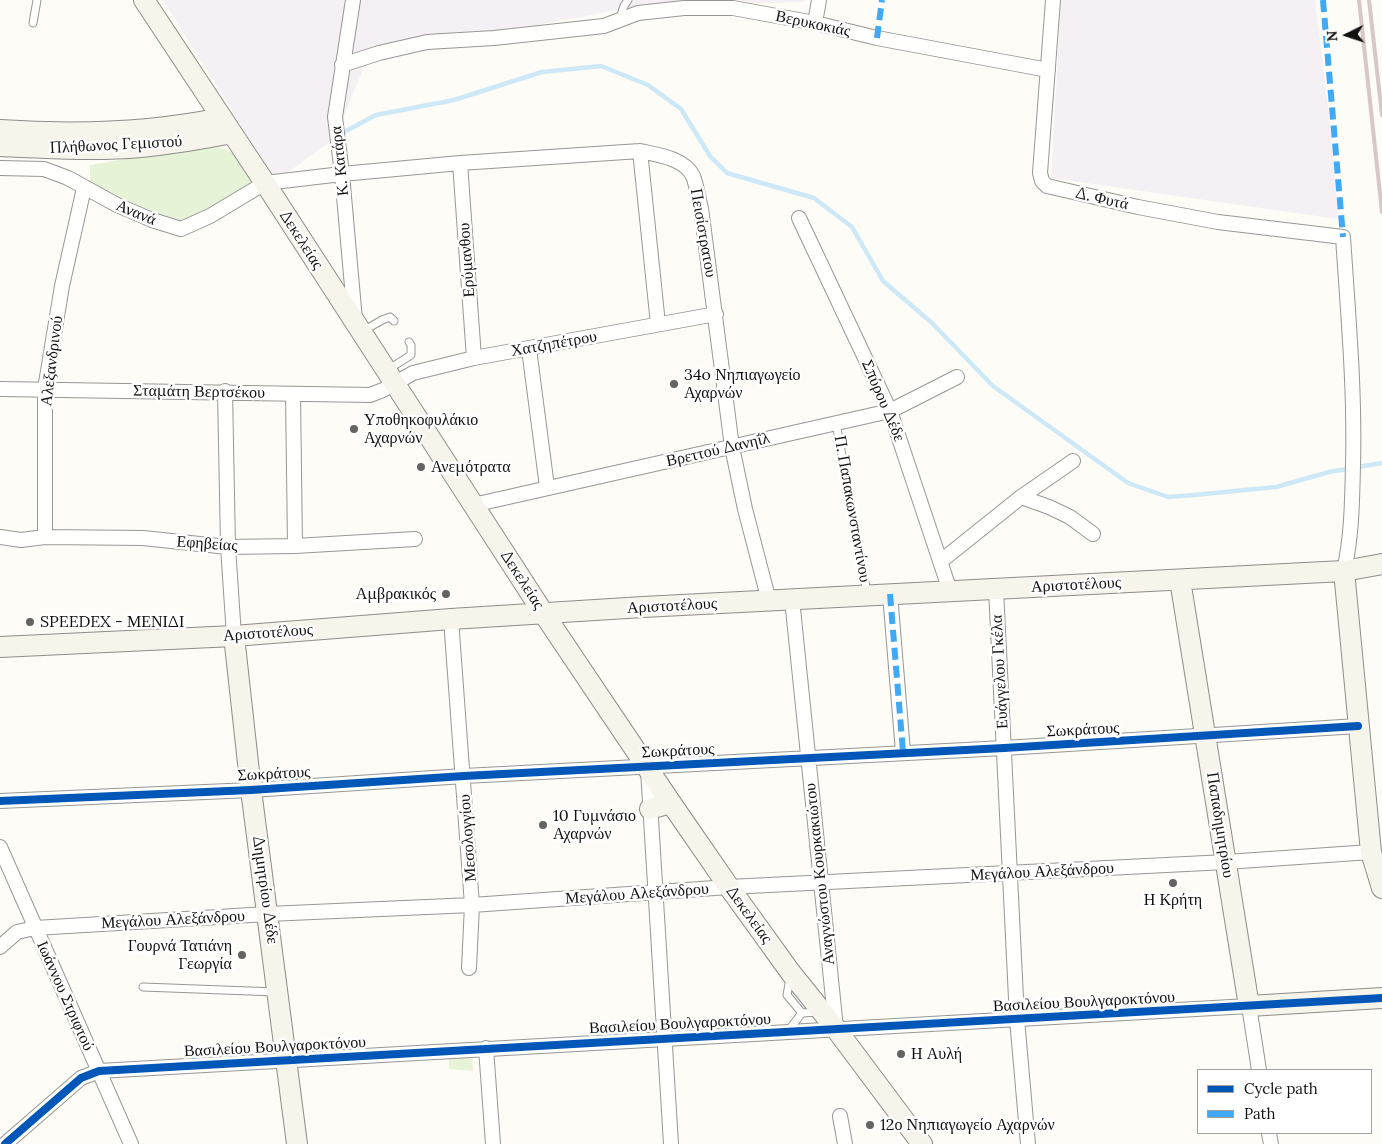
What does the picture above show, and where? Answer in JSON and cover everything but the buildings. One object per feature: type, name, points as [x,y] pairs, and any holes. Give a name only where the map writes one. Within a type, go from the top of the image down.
[{"type":"main road","name":"Δεκελείας","points":[[144,0],[544,614],[729,888],[791,973],[812,1012],[836,1028],[922,1144]]},
{"type":"main road","name":"Πλήθωνος Γεμιστού","points":[[0,130],[30,132],[138,131],[189,125],[226,126]]},
{"type":"main road","name":"Πλήθωνος Γεμιστού","points":[[0,146],[45,148],[139,147],[191,141],[226,126]]},
{"type":"main road","points":[[1344,571],[1382,564]]},
{"type":"main road","name":"Αριστοτέλους","points":[[0,647],[234,636],[451,619],[769,600],[1344,571]]},
{"type":"main road","points":[[1344,571],[1382,575]]},
{"type":"main road","points":[[1344,571],[1358,726],[1376,858],[1382,888]]},
{"type":"main road","name":"Παπαδημητρίου","points":[[1180,580],[1249,1006]]},
{"type":"main road","name":"Δημητρίου Δέδε","points":[[234,636],[251,790],[279,992],[297,1144]]},
{"type":"main road","points":[[650,809],[671,803]]},
{"type":"main road","name":"Βασιλείου Βουλγαροκτόνου","points":[[1249,1006],[1382,998]]},
{"type":"street","name":"Κ. Κατάρα","points":[[353,0],[335,117],[358,328]]},
{"type":"street","points":[[815,23],[819,0]]},
{"type":"street","name":"Δ. Φυτά","points":[[1053,0],[1040,173],[1042,181],[1047,186],[1138,207],[1218,222],[1344,237],[1353,380],[1352,522],[1344,571]]},
{"type":"street","name":"Βερυκοκιάς","points":[[342,65],[379,53],[427,42],[494,38],[604,26],[638,13],[684,8],[733,8],[815,23],[877,38],[1048,70]]},
{"type":"street","points":[[640,151],[658,324]]},
{"type":"street","name":"Πεισίστρατου","points":[[265,183],[460,163],[640,151],[664,156],[683,164],[692,175],[701,208],[732,447],[745,509],[769,600]]},
{"type":"street","name":"Ερύμανθου","points":[[460,163],[474,358]]},
{"type":"street","name":"Ανανά","points":[[1,172],[44,169],[68,178],[117,206],[180,229],[210,216],[265,183]]},
{"type":"street","name":"Αλεξανδρινού","points":[[45,537],[45,389],[62,286],[84,188]]},
{"type":"street","name":"Σπύρου Δέδε","points":[[799,218],[890,411],[950,591]]},
{"type":"street","name":"Χατζηπέτρου","points":[[390,377],[474,358],[716,314]]},
{"type":"street","points":[[529,349],[547,487]]},
{"type":"street","name":"Σταμάτη Βερτσέκου","points":[[0,389],[370,395],[383,390],[390,377]]},
{"type":"street","name":"Βρεττού Δανηΐλ","points":[[473,504],[890,411],[957,377]]},
{"type":"street","points":[[225,392],[228,546],[234,636]]},
{"type":"street","points":[[293,394],[295,546]]},
{"type":"street","points":[[941,562],[1021,497],[1074,461]]},
{"type":"street","points":[[1021,497],[1049,506],[1070,517],[1093,534]]},
{"type":"street","name":"Εφηβείας","points":[[0,537],[21,540],[45,537],[143,538],[228,546],[295,546],[415,539]]},
{"type":"street","name":"Ευάγγελου Γκέλα","points":[[996,589],[1017,1019],[1028,1144]]},
{"type":"street","points":[[890,594],[903,752]]},
{"type":"street","name":"Αναγνώστου Κουρκακιώτου","points":[[792,599],[836,1028]]},
{"type":"street","name":"Μεσολογγίου","points":[[451,619],[472,905],[469,968]]},
{"type":"street","name":"Σωκράτους","points":[[0,801],[251,790],[464,776],[1004,748],[1358,726]]},
{"type":"street","points":[[648,767],[671,1144]]},
{"type":"street","name":"Ιωάννου Στριφτού","points":[[0,847],[131,1144]]},
{"type":"street","name":"Μεγάλου Αλεξάνδρου","points":[[0,948],[17,932],[35,928],[268,914],[472,905],[821,883],[1226,862],[1376,858]]},
{"type":"street","name":"Βασιλείου Βουλγαροκτόνου","points":[[5,1144],[81,1078],[99,1071],[1249,1006]]},
{"type":"street","name":"Παπαδημητρίου","points":[[1249,1006],[1259,1069]]},
{"type":"street","points":[[486,1048],[493,1144]]},
{"type":"street","points":[[840,1116],[845,1144]]},
{"type":"lane","points":[[33,23],[37,0]]},
{"type":"lane","points":[[619,21],[628,0]]},
{"type":"lane","points":[[358,328],[390,317],[394,321]]},
{"type":"lane","points":[[390,377],[411,355],[411,345],[409,342]]},
{"type":"lane","name":"Π. Παπακωνσταντίνου","points":[[836,423],[867,596]]},
{"type":"lane","points":[[142,987],[279,992]]},
{"type":"lane","points":[[787,1031],[812,1012]]},
{"type":"shaded area","points":[[163,0],[805,0],[804,2],[638,6],[368,57],[335,138],[276,181]]},
{"type":"shaded area","points":[[1061,0],[1315,0],[1331,131],[1338,219],[1051,178]]},
{"type":"green space","points":[[211,145],[227,150],[238,158],[255,183],[179,224],[90,186],[90,165]]},
{"type":"green space","points":[[472,1055],[473,1071],[449,1069],[449,1056]]},
{"type":"waterway","points":[[344,132],[376,115],[454,100],[542,72],[601,66],[648,85],[681,109],[710,156],[727,173],[814,198],[852,227],[883,281],[932,323],[993,386],[1128,483],[1168,497],[1194,495],[1276,487],[1329,472],[1382,463]]},
{"type":"railway","points":[[1359,0],[1382,212]]},
{"type":"railway","points":[[1369,0],[1382,115]]},
{"type":"marked path","points":[[877,38],[882,0]]},
{"type":"marked path","points":[[1323,0],[1343,237]]},
{"type":"marked path","points":[[890,594],[903,752]]},
{"type":"cycle path","points":[[0,801],[251,790],[464,776],[1004,748],[1358,726]]},
{"type":"cycle path","points":[[5,1144],[81,1078],[99,1071],[1382,998]]},
{"type":"place","name":"34o Νηπιαγωγείο Αχαρνών","points":[[674,384]]},
{"type":"place","name":"Υποθηκοφυλάκιο Αχαρνών","points":[[354,429]]},
{"type":"place","name":"Ανεμότρατα","points":[[421,467]]},
{"type":"place","name":"Αμβρακικός","points":[[446,594]]},
{"type":"place","name":"SPEEDEX - ΜΕΝΙΔΙ","points":[[30,622]]},
{"type":"place","name":"10 Γυμνάσιο Αχαρνών","points":[[543,825]]},
{"type":"place","name":"Η Κρήτη","points":[[1173,883]]},
{"type":"place","name":"Γουρνά Τατιάνη Γεωργία","points":[[242,955]]},
{"type":"place","name":"Η Αυλή","points":[[901,1054]]},
{"type":"place","name":"12ο Νηπιαγωγείο Αχαρνών","points":[[870,1125]]}]
